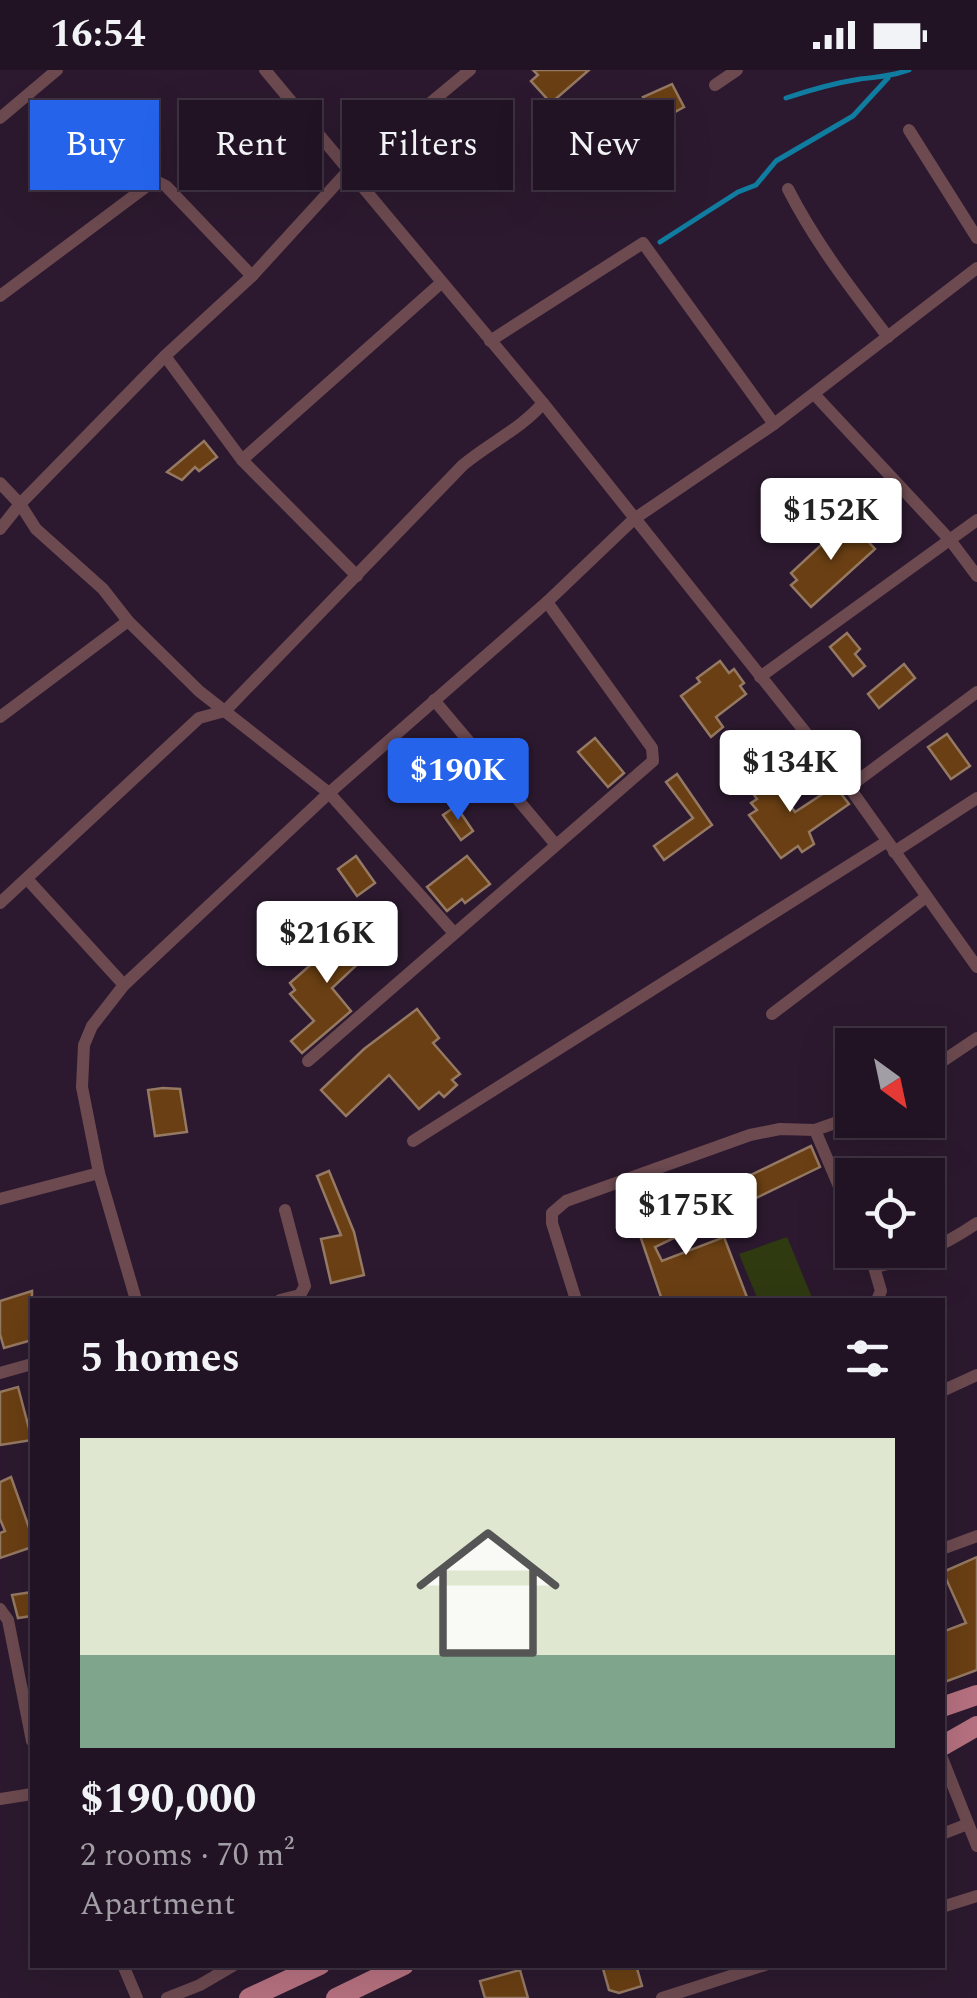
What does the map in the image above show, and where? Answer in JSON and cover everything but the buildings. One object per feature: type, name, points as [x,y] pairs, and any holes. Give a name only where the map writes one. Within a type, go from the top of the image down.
[{"type":"main road","points":[[945,1705],[977,1695]]},
{"type":"main road","points":[[945,1744],[977,1726]]},
{"type":"main road","points":[[249,1998],[314,1968]]},
{"type":"main road","points":[[336,1998],[398,1968]]},
{"type":"street","points":[[0,118],[58,70]]},
{"type":"street","points":[[264,70],[342,165]]},
{"type":"street","points":[[434,100],[470,70]]},
{"type":"street","points":[[716,85],[737,70]]},
{"type":"street","points":[[909,130],[977,238]]},
{"type":"street","points":[[0,529],[165,356],[252,276],[342,178]]},
{"type":"street","points":[[0,296],[147,186],[158,182],[252,276]]},
{"type":"street","points":[[788,189],[806,225],[839,274],[888,337]]},
{"type":"street","points":[[363,190],[543,403],[849,787],[977,967]]},
{"type":"street","points":[[490,341],[643,243],[774,424]]},
{"type":"street","points":[[135,1298],[100,1173],[81,1064],[92,1026],[124,985],[328,793],[547,602],[634,518],[774,424],[977,268]]},
{"type":"street","points":[[242,460],[441,283]]},
{"type":"street","points":[[165,356],[242,460],[357,576]]},
{"type":"street","points":[[814,394],[950,540],[977,576]]},
{"type":"street","points":[[0,903],[199,718],[225,711],[463,465],[490,442],[527,422],[543,403]]},
{"type":"street","points":[[0,483],[36,528],[103,589],[128,621],[199,691],[328,793],[454,933]]},
{"type":"street","points":[[760,677],[977,520]]},
{"type":"street","points":[[308,1061],[648,766],[654,756],[547,602]]},
{"type":"street","points":[[0,717],[128,621]]},
{"type":"street","points":[[849,787],[977,692]]},
{"type":"street","points":[[434,700],[556,845]]},
{"type":"street","points":[[413,1141],[890,847],[977,798]]},
{"type":"street","points":[[28,880],[124,985]]},
{"type":"street","points":[[772,1014],[926,897]]},
{"type":"street","points":[[945,1060],[977,1038]]},
{"type":"street","points":[[575,1298],[552,1223],[552,1213],[566,1201],[750,1135],[780,1129],[815,1130],[835,1123]]},
{"type":"street","points":[[815,1130],[835,1177]]},
{"type":"street","points":[[0,1199],[100,1173]]},
{"type":"street","points":[[285,1210],[305,1286],[300,1295],[288,1298]]},
{"type":"street","points":[[945,1244],[977,1223]]},
{"type":"street","points":[[874,1268],[880,1291],[878,1298]]},
{"type":"street","points":[[0,1372],[30,1364]]},
{"type":"street","points":[[945,1390],[977,1375]]},
{"type":"street","points":[[945,1548],[977,1536]]},
{"type":"street","points":[[0,1609],[8,1620],[30,1731]]},
{"type":"street","points":[[945,1766],[977,1846]]},
{"type":"street","points":[[0,1799],[30,1794]]},
{"type":"street","points":[[945,1833],[968,1824]]},
{"type":"street","points":[[945,1906],[977,1896]]},
{"type":"street","points":[[124,1968],[133,1997]]},
{"type":"street","points":[[166,1998],[229,1968]]},
{"type":"street","points":[[662,1998],[756,1968]]},
{"type":"green space","points":[[787,1237],[812,1298],[757,1298],[739,1254]]},
{"type":"waterway","points":[[786,98],[909,70]]},
{"type":"waterway","points":[[660,242],[738,192],[756,185],[776,161],[853,116],[888,78]]}]
